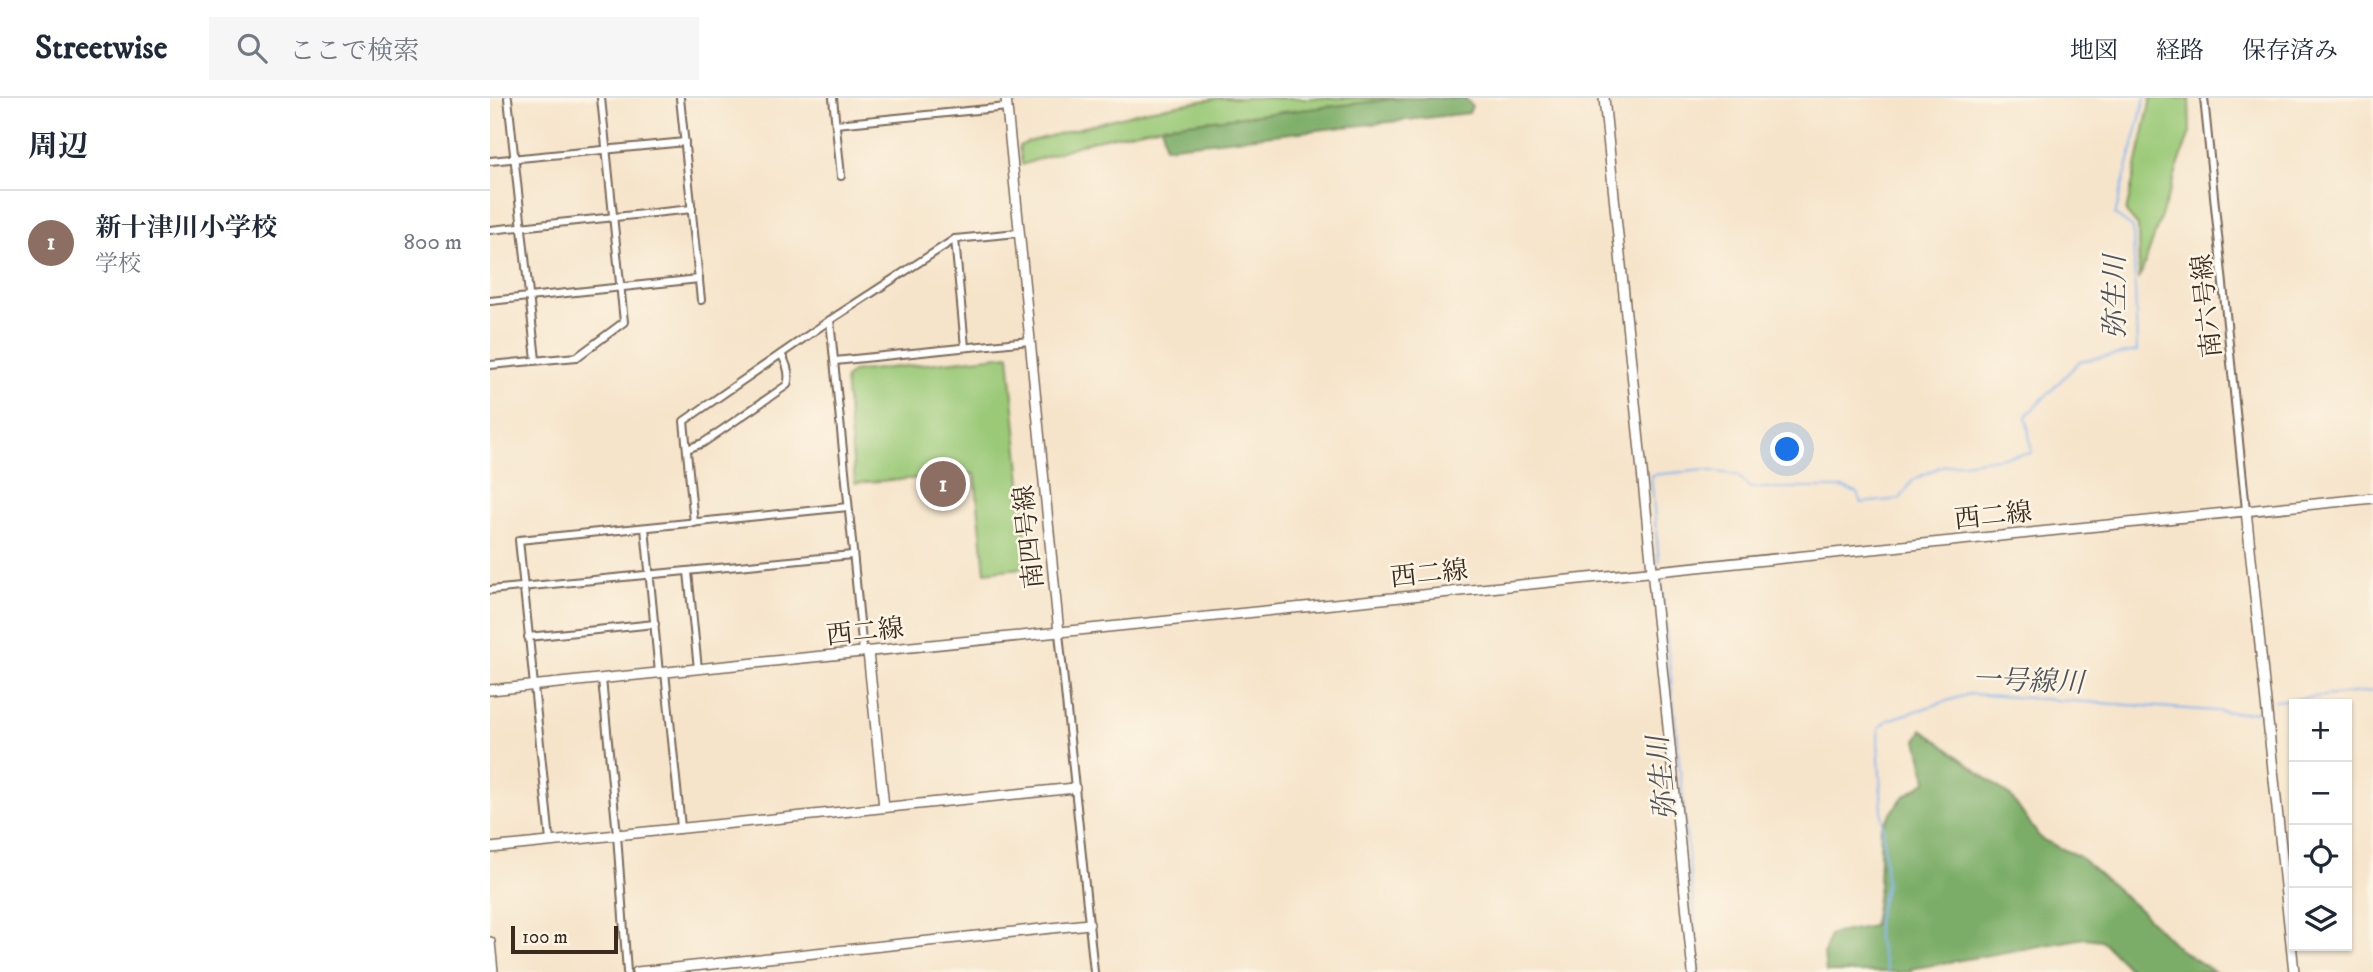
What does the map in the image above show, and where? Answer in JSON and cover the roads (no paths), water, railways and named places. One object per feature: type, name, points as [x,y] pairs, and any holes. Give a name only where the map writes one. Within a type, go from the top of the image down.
[{"type":"street","points":[[508,98],[536,360]]},
{"type":"street","points":[[490,365],[576,357],[624,322],[601,98]]},
{"type":"street","points":[[680,98],[701,300]]},
{"type":"street","points":[[833,98],[841,176]]},
{"type":"street","points":[[1604,98],[1693,972]]},
{"type":"street","name":"南六号線","points":[[2204,98],[2246,510]]},
{"type":"street","points":[[836,124],[1007,103]]},
{"type":"street","name":"南四号線","points":[[1007,103],[1094,972]]},
{"type":"street","points":[[490,161],[685,142]]},
{"type":"street","points":[[490,230],[692,209]]},
{"type":"street","points":[[694,523],[684,421],[830,320],[955,239],[1018,233]]},
{"type":"street","points":[[955,239],[965,347]]},
{"type":"street","points":[[490,301],[699,279]]},
{"type":"street","points":[[830,320],[852,555],[884,807]]},
{"type":"street","points":[[835,361],[1029,341]]},
{"type":"street","points":[[687,449],[703,443],[787,385],[787,363],[781,354]]},
{"type":"street","name":"西二線","points":[[490,690],[2373,498]]},
{"type":"street","points":[[550,841],[519,540],[848,507]]},
{"type":"street","points":[[2246,510],[2294,972]]},
{"type":"street","points":[[645,528],[681,827]]},
{"type":"street","points":[[490,590],[852,555]]},
{"type":"street","points":[[688,572],[698,669]]},
{"type":"street","points":[[528,637],[655,624]]},
{"type":"street","points":[[602,679],[627,972]]},
{"type":"street","points":[[490,848],[1075,788]]},
{"type":"street","points":[[637,972],[735,968],[1089,924]]},
{"type":"street","points":[[490,942],[493,972]]},
{"type":"waterway","name":"弥生川","points":[[1659,562],[1651,475],[1705,470],[1737,475],[1750,488],[1843,488],[1857,493],[1861,503],[1900,499],[1913,480],[1942,466],[2032,453],[2026,416],[2080,361],[2137,351],[2133,228],[2115,215],[2145,98]]},
{"type":"waterway","name":"弥生川","points":[[1661,581],[1700,972]]},
{"type":"waterway","name":"一号線川","points":[[2275,701],[2373,691]]},
{"type":"waterway","name":"一号線川","points":[[1888,972],[1877,939],[1877,920],[1886,882],[1878,740],[1879,728],[1888,720],[1969,694],[2245,713],[2260,711]]},
{"type":"place","name":"新十津川小学校","points":[[943,484]]}]
